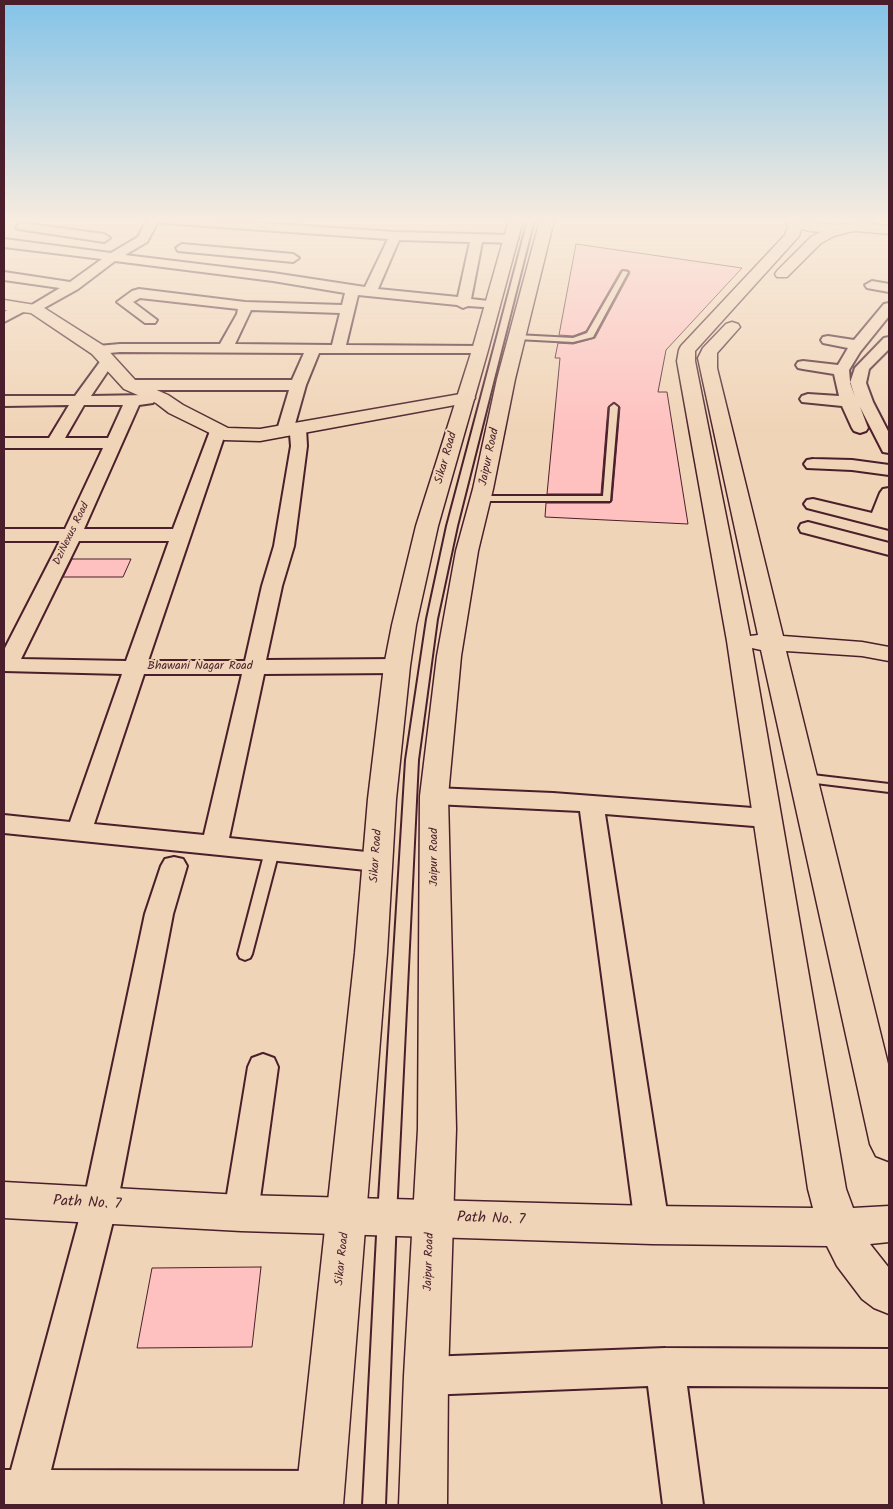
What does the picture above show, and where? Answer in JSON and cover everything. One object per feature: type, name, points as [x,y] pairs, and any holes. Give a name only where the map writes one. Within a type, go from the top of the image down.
[{"type":"street","points":[[4,318],[20,307],[62,290]]},
{"type":"street","points":[[142,290],[124,302],[150,320]]},
{"type":"street","points":[[338,349],[352,290]]},
{"type":"street","points":[[360,290],[478,305],[478,290]]},
{"type":"street","name":"Sikar Road","points":[[319,1498],[371,953],[376,862],[397,666],[404,625],[427,526],[480,350],[478,305],[486,290]]},
{"type":"street","name":"Jaipur Road","points":[[423,1505],[426,1376],[437,1129],[434,796],[449,656],[467,551],[529,290]]},
{"type":"street","points":[[742,290],[687,350],[686,356],[739,641],[766,818],[828,1189],[839,1227],[851,1252],[877,1285],[889,1294]]},
{"type":"street","points":[[766,290],[713,346],[707,358],[804,778],[878,1054],[889,1144]]},
{"type":"street","points":[[137,294],[245,306],[347,309]]},
{"type":"street","points":[[225,349],[244,314],[245,306]]},
{"type":"street","points":[[20,307],[102,356],[132,393],[162,399],[176,409],[224,434],[260,435],[466,398]]},
{"type":"street","points":[[860,428],[848,401],[842,381],[842,370],[858,345],[887,313]]},
{"type":"street","points":[[828,340],[858,345]]},
{"type":"street","points":[[889,341],[862,368],[858,383],[865,402],[889,448]]},
{"type":"street","points":[[54,443],[79,401],[102,356],[120,348],[480,350]]},
{"type":"street","points":[[215,845],[256,667],[272,586],[284,546],[299,446],[292,429],[298,385],[313,350]]},
{"type":"street","points":[[803,365],[842,370]]},
{"type":"street","points":[[4,401],[79,401],[132,393],[298,385]]},
{"type":"street","name":"DziNexus Road","points":[[5,665],[72,535],[115,443],[132,393]]},
{"type":"street","points":[[808,399],[865,402]]},
{"type":"street","points":[[79,832],[180,535],[218,431]]},
{"type":"street","points":[[6,447],[54,443],[115,443]]},
{"type":"street","points":[[813,464],[852,465],[889,470]]},
{"type":"street","points":[[813,504],[883,521],[889,493]]},
{"type":"street","points":[[808,528],[889,549]]},
{"type":"street","points":[[4,535],[180,535]]},
{"type":"street","points":[[739,641],[862,649],[889,654]]},
{"type":"street","name":"Bhawani Nagar Road","points":[[5,665],[135,668],[397,666]]},
{"type":"street","points":[[434,796],[591,804],[766,818]]},
{"type":"street","points":[[591,804],[652,1225]]},
{"type":"street","points":[[4,824],[376,862]]},
{"type":"street","points":[[174,866],[160,914],[100,1205],[15,1490],[282,1492],[319,1498]]},
{"type":"street","points":[[241,1213],[263,1067]]},
{"type":"street","name":"Path No. 7","points":[[4,1200],[241,1213],[652,1225],[839,1227],[889,1224]]},
{"type":"street","points":[[665,1367],[683,1505]]},
{"type":"street","points":[[426,1376],[665,1367],[889,1368]]},
{"type":"lane","points":[[374,1505],[387,1216],[412,760],[430,628],[506,290]]},
{"type":"lane","points":[[517,337],[574,340],[590,335],[615,290]]},
{"type":"lane","points":[[480,499],[607,499],[614,408]]},
{"type":"lane","points":[[804,778],[889,788]]},
{"type":"lane","points":[[245,954],[272,851]]},
{"type":"building","points":[[567,290],[609,290],[586,331],[573,336],[559,335]]},
{"type":"building","points":[[621,290],[721,290],[666,350],[658,392],[667,392],[688,524],[545,517],[546,503],[610,503],[612,501],[620,407],[614,402],[608,407],[601,494],[547,494],[560,358],[555,358],[558,343],[573,344],[595,338]]},
{"type":"building","points":[[72,559],[131,559],[123,577],[63,577]]},
{"type":"building","points":[[261,1267],[252,1347],[137,1348],[152,1268]]}]
